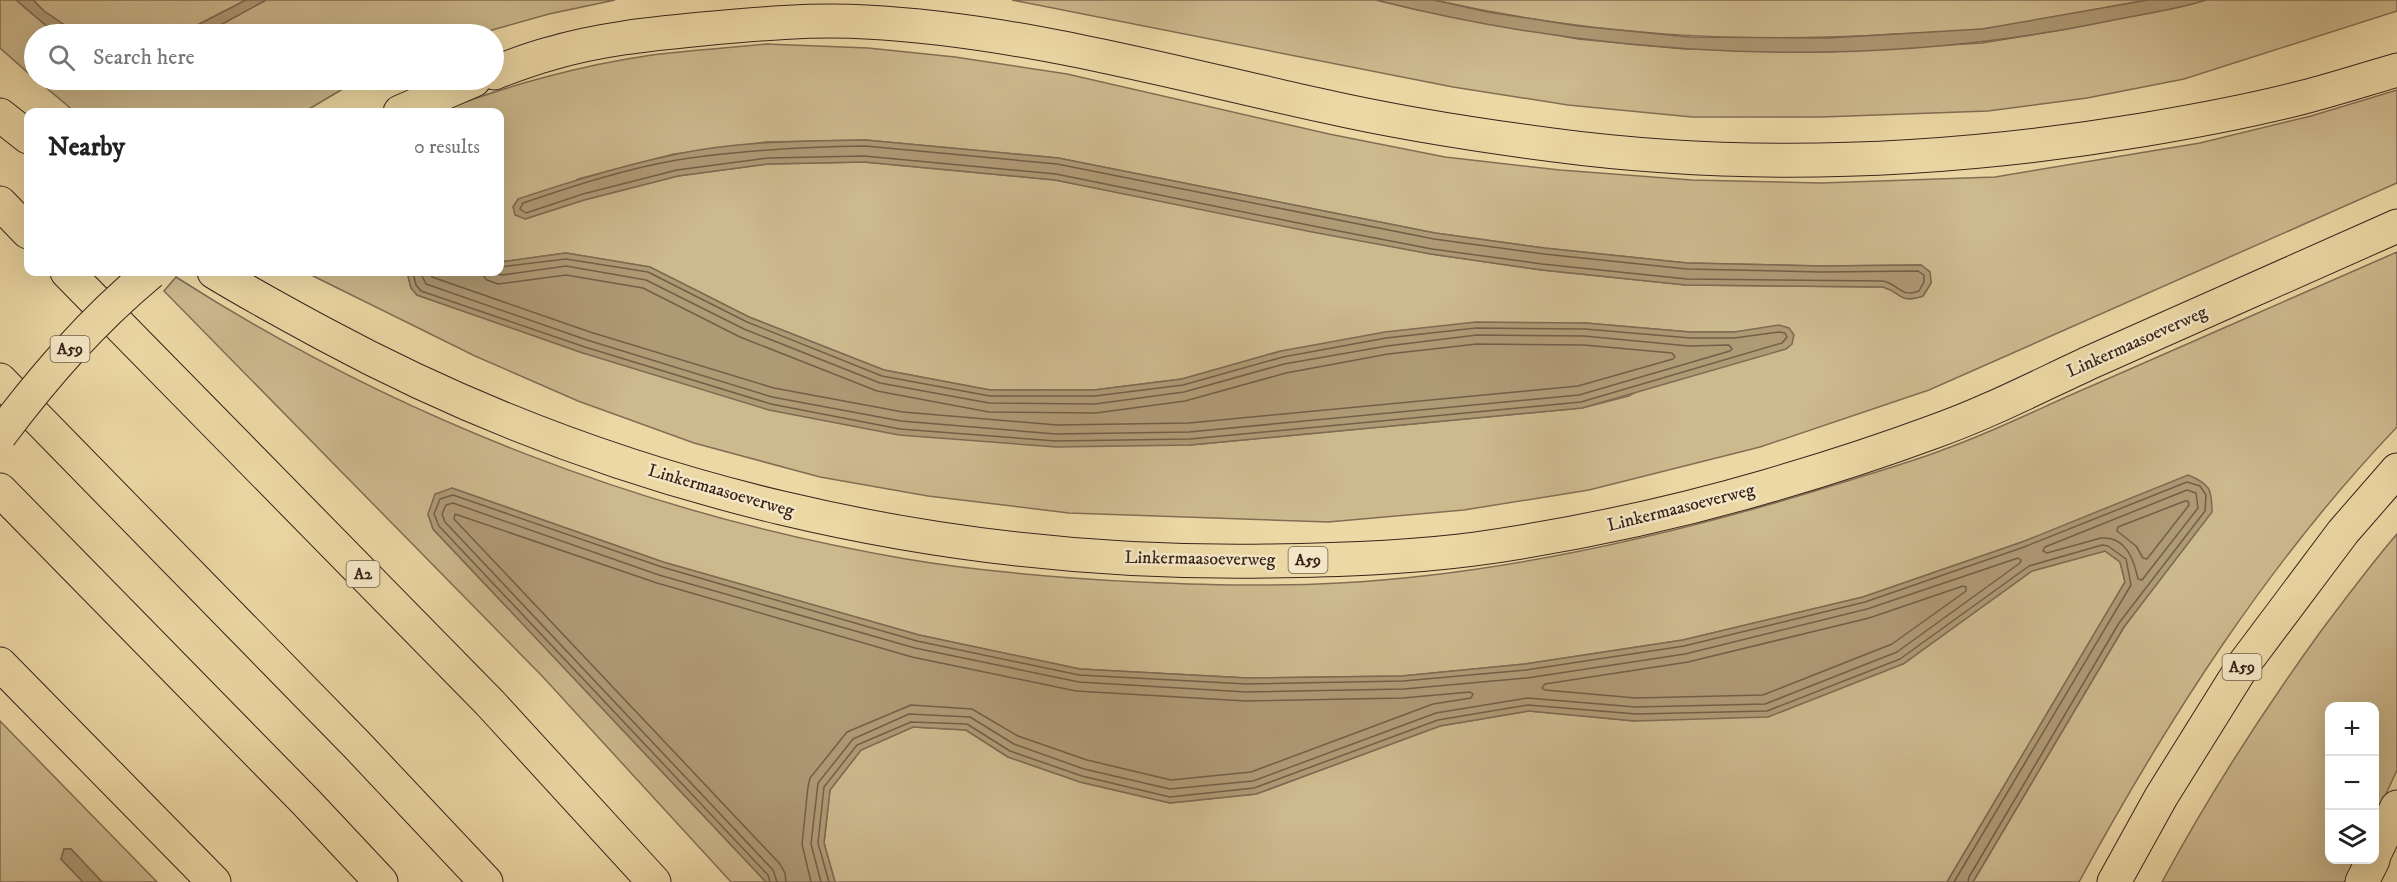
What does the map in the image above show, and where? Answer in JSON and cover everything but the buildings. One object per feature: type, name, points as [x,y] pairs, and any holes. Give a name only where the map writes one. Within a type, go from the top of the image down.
[{"type":"highway","points":[[504,70],[552,53],[644,35],[762,23],[865,22],[954,31],[1068,49],[1330,108],[1558,146],[1688,158],[1820,161],[1990,152],[2091,138],[2193,121],[2302,98],[2397,70]]},
{"type":"highway","points":[[409,108],[451,90]]},
{"type":"highway","points":[[0,115],[24,134]]},
{"type":"highway","points":[[0,203],[24,228]]},
{"type":"highway","name":"Linkermaasoeverweg","points":[[221,276],[373,360],[461,403],[555,440],[675,480],[804,514],[913,534],[1049,552],[1200,562],[1333,560],[1470,550],[1602,528],[1767,486],[1937,431],[2397,226]]},
{"type":"highway","name":"A2","points":[[71,276],[489,703],[654,882]]},
{"type":"highway","name":"A59","points":[[0,435],[46,374],[118,299],[146,276]]},
{"type":"highway","points":[[0,380],[357,745],[486,882]]},
{"type":"highway","name":"A59","points":[[2114,882],[2161,797],[2244,664],[2343,532],[2397,470]]},
{"type":"highway","points":[[0,490],[306,802],[381,882]]},
{"type":"highway","points":[[0,664],[214,882]]},
{"type":"highway","points":[[2379,846],[2397,807]]},
{"type":"highway","points":[[2362,882],[2371,864]]},
{"type":"shaded area","points":[[0,0],[16,0],[44,24],[24,24],[24,69],[0,48]]},
{"type":"shaded area","points":[[33,0],[246,0],[199,24],[63,24]]},
{"type":"shaded area","points":[[266,0],[615,0],[549,14],[504,27],[504,24],[222,24]]},
{"type":"shaded area","points":[[1012,0],[1376,0],[1578,39],[1685,49],[1825,52],[1982,43],[2067,29],[2206,0],[2397,0],[2397,11],[2184,79],[2087,98],[1988,111],[1822,117],[1692,117],[1568,105],[1453,87]]},
{"type":"shaded area","points":[[1434,0],[2148,0],[1982,29],[1779,38],[1721,37],[1607,29],[1492,12]]},
{"type":"shaded area","points":[[766,44],[868,48],[955,57],[1067,74],[1329,134],[1445,157],[1560,170],[1692,180],[1821,183],[1995,177],[2200,143],[2311,116],[2397,90],[2397,183],[1929,390],[1760,447],[1589,490],[1464,510],[1328,522],[1069,513],[928,496],[820,477],[694,443],[578,401],[475,356],[313,276],[408,276],[411,288],[417,295],[583,353],[1190,445],[1582,408],[1629,396],[1734,332],[1690,332],[1585,323],[1281,351],[1182,379],[1094,390],[990,390],[884,370],[749,317],[650,267],[566,253],[504,261],[504,108],[449,108],[517,85],[598,64],[680,52]],"holes":[[[865,140],[1058,158],[1435,233],[1544,248],[1687,263],[1821,266],[1921,265],[1930,272],[1931,283],[1923,296],[1909,299],[1883,287],[1686,285],[1542,270],[1431,254],[1055,180],[864,162],[768,164],[678,176],[584,200],[525,219],[578,179],[674,154],[766,142]]]},
{"type":"shaded area","points":[[49,90],[341,90],[311,108],[70,108]]},
{"type":"shaded area","points":[[2397,252],[2397,427],[2305,532],[2223,644],[2148,761],[2079,882],[1973,882],[2124,627],[2211,512],[2022,542],[1863,597],[1683,640],[1525,664],[1402,676],[1247,678],[1080,669],[919,635],[663,562],[452,488],[428,514],[433,529],[766,882],[731,882],[543,677],[164,291],[176,277],[260,328],[436,417],[620,488],[714,516],[810,540],[964,568],[1139,582],[1289,585],[1403,578],[1531,561],[1658,534],[1783,501],[1964,442]]},
{"type":"shaded area","points":[[2397,534],[2397,770],[2379,809],[2379,702],[2325,702],[2325,864],[2353,864],[2345,882],[2162,882],[2237,754],[2321,631]]},
{"type":"shaded area","points":[[2105,551],[2120,562],[2125,582],[1947,882],[835,882],[824,843],[830,790],[861,750],[913,727],[966,730],[1008,757],[1080,782],[1170,803],[1256,794],[1440,726],[1529,711],[1635,721],[1903,664],[2032,571]]},
{"type":"shaded area","points":[[0,721],[157,882],[102,882],[71,849],[64,849],[61,859],[83,882],[0,882]]},
{"type":"water","points":[[16,0],[33,0],[63,24],[44,24]]},
{"type":"water","points":[[246,0],[266,0],[222,24],[199,24]]},
{"type":"water","points":[[1376,0],[1434,0],[1488,12],[1578,26],[1689,37],[1828,38],[1982,29],[2148,0],[2206,0],[2153,13],[2010,38],[1920,48],[1828,52],[1737,51],[1645,46],[1554,35],[1464,20]]},
{"type":"water","points":[[865,140],[1058,158],[1435,233],[1544,248],[1687,263],[1821,266],[1921,265],[1930,272],[1931,283],[1923,296],[1909,299],[1883,287],[1686,285],[1542,270],[1431,254],[1055,180],[864,162],[768,164],[678,176],[584,200],[525,219],[515,215],[513,207],[518,199],[575,181],[634,164],[696,150],[768,143]]},
{"type":"water","points":[[566,253],[650,267],[749,317],[884,370],[990,390],[1094,390],[1182,379],[1281,351],[1385,332],[1476,322],[1585,323],[1690,332],[1734,332],[1779,325],[1789,328],[1794,335],[1792,344],[1786,349],[1582,408],[1190,445],[1056,447],[899,435],[769,410],[583,353],[417,295],[411,288],[408,276],[504,276],[504,261]]},
{"type":"water","points":[[2188,475],[2201,481],[2208,488],[2212,512],[2124,627],[1973,882],[1947,882],[2125,582],[2120,562],[2105,551],[2032,571],[1903,664],[1768,717],[1635,721],[1529,711],[1440,726],[1256,794],[1170,803],[1080,782],[1008,757],[966,730],[913,727],[861,750],[830,790],[824,843],[835,882],[766,882],[433,529],[428,514],[435,494],[452,488],[663,562],[919,635],[1080,669],[1247,678],[1402,676],[1525,664],[1683,640],[1863,597],[2022,542]]},
{"type":"water","points":[[64,849],[71,849],[102,882],[83,882],[61,859]]}]
